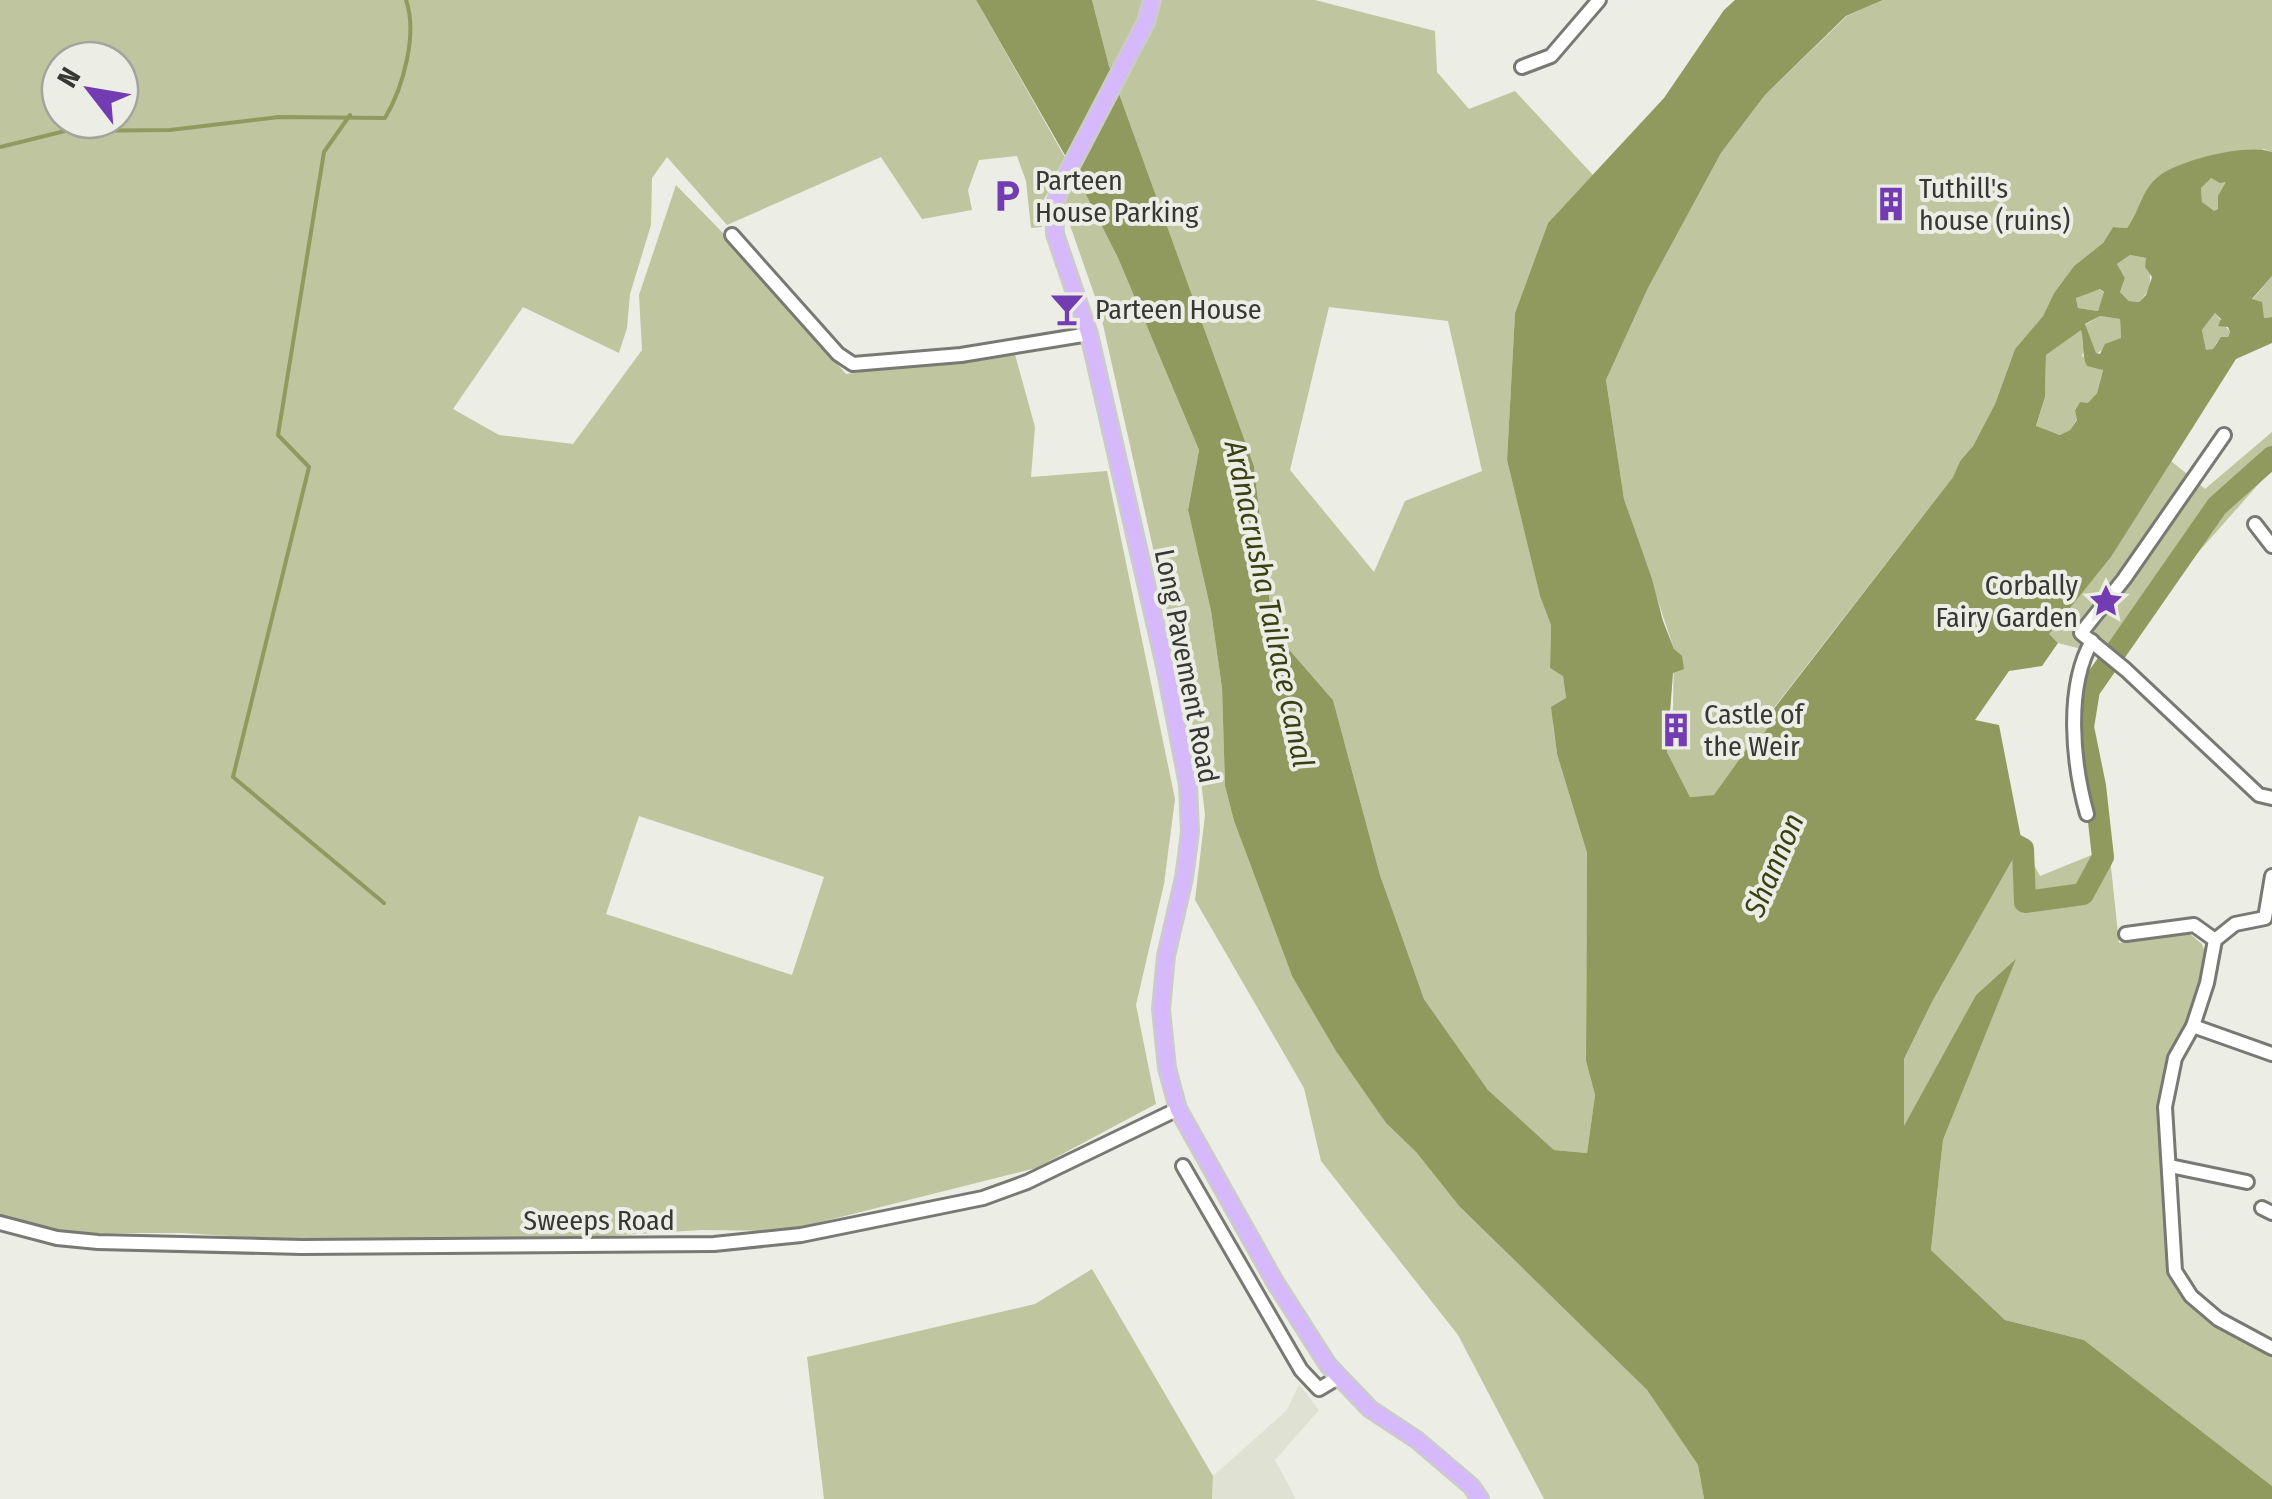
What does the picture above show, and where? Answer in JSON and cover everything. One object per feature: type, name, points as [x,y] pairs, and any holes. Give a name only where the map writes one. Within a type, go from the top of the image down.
[{"type":"main road","name":"Long Pavement Road","points":[[1152,0],[1146,22],[1064,179],[1054,206],[1055,234],[1089,334],[1165,666],[1188,785],[1190,832],[1160,1009],[1167,1068],[1178,1110],[1295,1316],[1339,1377],[1370,1409],[1417,1440],[1471,1486],[1480,1499]]},
{"type":"street","points":[[1522,67],[1551,56],[1599,0]]},
{"type":"street","points":[[732,235],[838,354],[852,364],[961,355],[1089,334]]},
{"type":"street","points":[[2224,434],[2124,579],[2081,633],[2260,795],[2272,798]]},
{"type":"street","points":[[2255,524],[2272,546]]},
{"type":"street","points":[[2087,814],[2081,792],[2074,716],[2075,697],[2092,642]]},
{"type":"street","points":[[2272,876],[2268,922],[2235,924],[2215,940],[2207,983],[2193,1026],[2175,1058],[2165,1107],[2175,1270],[2191,1296],[2218,1319],[2272,1348]]},
{"type":"street","points":[[2126,934],[2194,925],[2215,940]]},
{"type":"street","points":[[2193,1026],[2272,1054]]},
{"type":"street","name":"Sweeps Road","points":[[0,1223],[56,1238],[98,1242],[302,1247],[714,1244],[801,1234],[983,1198],[1027,1182],[1178,1110]]},
{"type":"street","points":[[1184,1166],[1301,1370],[1320,1390],[1339,1377]]},
{"type":"street","points":[[2170,1166],[2247,1182]]},
{"type":"shaded area","points":[[0,0],[976,0],[1067,161],[1044,199],[1042,227],[1031,228],[1026,181],[1017,156],[979,160],[968,190],[972,210],[922,219],[881,157],[727,225],[667,157],[652,178],[651,225],[630,294],[627,328],[619,353],[523,307],[453,409],[499,435],[573,444],[642,350],[639,295],[676,185],[846,374],[1014,351],[1035,427],[1031,477],[1107,471],[1175,799],[1164,884],[1136,1005],[1156,1104],[1036,1168],[785,1231],[702,1230],[522,1241],[306,1241],[51,1229],[0,1217]],"holes":[[[639,816],[824,877],[792,975],[606,914]]]},
{"type":"shaded area","points":[[1092,0],[1315,0],[1435,31],[1437,72],[1469,109],[1515,91],[1593,175],[1548,223],[1515,313],[1507,460],[1551,625],[1550,668],[1563,675],[1566,698],[1553,725],[1557,754],[1587,853],[1586,1061],[1595,1095],[1587,1153],[1554,1150],[1488,1090],[1424,999],[1380,875],[1333,700],[1273,631],[1254,466],[1109,66]],"holes":[[[1329,307],[1448,321],[1482,471],[1405,501],[1374,572],[1290,470]]]},
{"type":"shaded area","points":[[1883,0],[2272,0],[2272,152],[2264,149],[2138,214],[2127,228],[2113,227],[2103,243],[2074,266],[2043,316],[2015,349],[1995,404],[1953,477],[1773,709],[1772,722],[1751,743],[1715,795],[1690,797],[1667,752],[1673,709],[1674,649],[1624,499],[1606,380],[1648,288],[1721,153],[1765,95],[1847,16]]},
{"type":"shaded area","points":[[1074,171],[1118,258],[1199,450],[1188,510],[1211,611],[1222,688],[1225,786],[1234,821],[1292,976],[1386,1123],[1416,1152],[1459,1206],[1647,1390],[1698,1465],[1704,1499],[1544,1499],[1458,1335],[1321,1161],[1304,1088],[1195,900],[1205,815],[1197,745],[1100,311],[1064,208]]},
{"type":"shaded area","points":[[2211,177],[2227,181],[2218,209],[2213,212],[2202,202],[2201,188]]},
{"type":"shaded area","points":[[2130,255],[2146,258],[2149,271],[2149,286],[2139,302],[2129,301],[2120,292],[2125,278],[2117,264]]},
{"type":"shaded area","points":[[2272,276],[2272,317],[2264,318],[2252,300]]},
{"type":"shaded area","points":[[2100,289],[2104,293],[2098,311],[2078,308],[2076,297]]},
{"type":"shaded area","points":[[2215,313],[2230,332],[2206,351],[2202,330]]},
{"type":"shaded area","points":[[2100,316],[2120,319],[2121,338],[2096,354],[2085,325]]},
{"type":"shaded area","points":[[2081,329],[2085,344],[2082,356],[2103,369],[2097,393],[2088,404],[2080,402],[2075,409],[2077,419],[2061,435],[2036,427],[2045,397],[2046,355]]},
{"type":"shaded area","points":[[2272,432],[2272,469],[2163,592],[2112,671],[2093,652],[2058,643],[2048,634],[2111,557],[2170,460],[2205,489]],"holes":[[[2126,570],[2088,632],[2093,651],[2074,633]]]},
{"type":"shaded area","points":[[2022,843],[2040,876],[2109,848],[2119,943],[2190,934],[2202,944],[2206,955],[2197,999],[2165,1073],[2160,1106],[2167,1272],[2212,1323],[2272,1354],[2272,1486],[2084,1340],[2005,1320],[1931,1250],[1943,1140],[2015,961],[1976,995],[1904,1129],[1904,1059]]},
{"type":"shaded area","points":[[1092,1269],[1213,1476],[1212,1499],[824,1499],[807,1357],[1035,1304]]},
{"type":"shaded area","points":[[1299,1384],[1319,1410],[1275,1460],[1296,1499],[1212,1499],[1213,1476],[1287,1410]]},
{"type":"water","points":[[976,0],[1092,0],[1109,66],[1254,466],[1273,631],[1333,700],[1380,875],[1424,999],[1488,1090],[1554,1150],[1587,1153],[1595,1095],[1586,1061],[1587,853],[1557,754],[1551,707],[1566,698],[1563,676],[1550,668],[1551,625],[1540,596],[1507,460],[1515,313],[1548,223],[1664,98],[1724,10],[1735,0],[1883,0],[1846,16],[1765,95],[1721,153],[1648,288],[1606,380],[1624,499],[1663,621],[1674,649],[1682,656],[1684,669],[1673,673],[1667,752],[1690,797],[1714,795],[1751,743],[1772,722],[1773,710],[1953,477],[1995,404],[2015,349],[2043,316],[2074,266],[2103,243],[2113,227],[2127,228],[2148,188],[2169,170],[2231,151],[2272,152],[2272,276],[2252,299],[2262,302],[2264,318],[2272,317],[2272,343],[2236,359],[2111,557],[2049,634],[2058,643],[2042,666],[2009,671],[1975,720],[1999,725],[2022,843],[1904,1059],[1904,1126],[1976,995],[2016,959],[1943,1140],[1931,1250],[2005,1320],[2084,1340],[2272,1486],[2272,1499],[1704,1499],[1698,1465],[1647,1390],[1459,1206],[1416,1152],[1386,1123],[1336,1051],[1292,976],[1234,821],[1225,786],[1222,688],[1211,611],[1188,510],[1199,450],[1118,258],[1074,171]],"holes":[[[2211,178],[2226,182],[2218,196],[2218,209],[2214,211],[2202,202],[2201,188]],[[2130,255],[2146,258],[2145,267],[2152,277],[2139,302],[2129,301],[2120,292],[2125,278],[2117,264]],[[2100,289],[2104,292],[2098,311],[2078,308],[2076,298]],[[2215,313],[2221,319],[2218,326],[2228,327],[2230,332],[2213,349],[2206,350],[2202,330]],[[2100,316],[2120,319],[2121,338],[2105,344],[2100,354],[2096,353],[2085,324]],[[2081,330],[2087,366],[2103,370],[2097,393],[2088,403],[2080,402],[2075,410],[2077,420],[2060,435],[2036,426],[2045,397],[2046,355]]]},
{"type":"waterway","points":[[0,147],[65,131],[170,130],[279,117],[385,118],[407,61],[410,29],[406,0]]},
{"type":"waterway","points":[[350,115],[324,152],[278,435],[309,467],[233,777],[384,903]]},
{"type":"waterway","points":[[1992,832],[2023,849],[2025,902],[2083,894],[2103,857],[2083,727],[2089,690],[2217,506],[2272,457]]},
{"type":"place","name":"Parteen House Parking","points":[[1007,196]]},
{"type":"place","name":"Tuthill's house (ruins)","points":[[1891,204]]},
{"type":"place","name":"Parteen House","points":[[1067,309]]},
{"type":"place","name":"Corbally Fairy Garden","points":[[2106,601]]},
{"type":"place","name":"Castle of the Weir","points":[[1676,730]]},
{"type":"water label","name":"Ardnacrusha Tailrace Canal","points":[[1269,604]]},
{"type":"water label","name":"Shannon","points":[[1774,865]]}]
